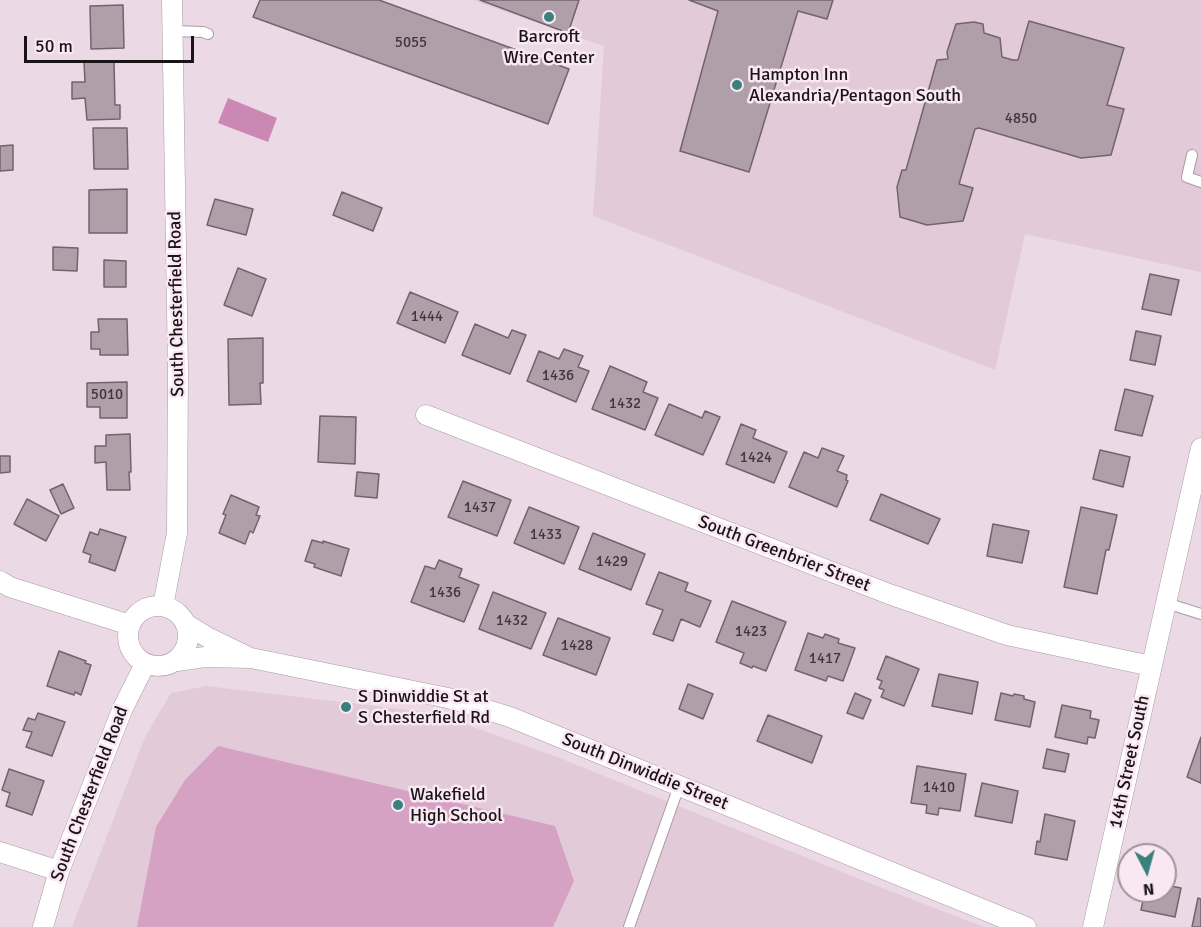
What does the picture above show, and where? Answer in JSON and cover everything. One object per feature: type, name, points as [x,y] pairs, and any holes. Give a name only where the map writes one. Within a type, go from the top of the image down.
[{"type":"street","name":"South Chesterfield Road","points":[[163,606],[177,533],[178,371],[172,0]]},
{"type":"street","name":"South Greenbrier Street","points":[[426,415],[889,594],[1007,635],[1151,666]]},
{"type":"street","name":"14th Street South","points":[[1093,927],[1151,666],[1198,472],[1201,448]]},
{"type":"street","points":[[0,581],[10,587],[130,625]]},
{"type":"street","points":[[163,606],[180,615],[186,624],[189,634],[188,644],[177,661],[159,667],[145,664],[133,653],[128,635],[130,625],[135,616],[143,610],[163,606]]},
{"type":"street","name":"South Dinwiddie Street","points":[[186,624],[251,658]]},
{"type":"street","name":"South Dinwiddie Street","points":[[177,661],[205,657],[251,658],[448,698],[510,717],[1026,927]]},
{"type":"street","name":"South Chesterfield Road","points":[[43,927],[59,871],[122,710],[145,664]]},
{"type":"street","points":[[0,852],[59,871]]},
{"type":"lane","points":[[173,31],[207,34]]},
{"type":"lane","points":[[1192,155],[1187,177],[1201,182]]},
{"type":"lane","points":[[1166,603],[1201,614]]},
{"type":"lane","points":[[628,927],[679,786]]},
{"type":"shaded area","points":[[472,0],[1201,0],[1201,272],[1025,234],[995,370],[593,216],[604,46]]},
{"type":"shaded area","points":[[228,98],[277,118],[268,142],[218,123]]},
{"type":"shaded area","name":"Wakefield High School","points":[[206,686],[434,713],[557,757],[984,927],[72,927],[145,737],[171,693]]},
{"type":"shaded area","points":[[218,746],[555,826],[574,881],[553,927],[137,927],[156,827],[185,780]]},
{"type":"building","points":[[260,0],[379,0],[569,69],[548,124],[253,17]]},
{"type":"building","name":"Barcroft Wire Center","points":[[480,0],[579,0],[568,33]]},
{"type":"building","name":"Hampton Inn Alexandria/Pentagon South","points":[[689,0],[833,0],[827,19],[798,11],[749,172],[680,151],[718,11]]},
{"type":"building","points":[[123,5],[124,48],[91,49],[90,6]]},
{"type":"building","points":[[1029,21],[1124,48],[1107,105],[1124,109],[1111,155],[1081,158],[979,128],[975,129],[959,184],[973,188],[963,221],[927,225],[900,217],[897,187],[902,170],[906,170],[937,60],[948,59],[947,52],[956,24],[974,22],[983,24],[984,33],[1000,38],[1002,57],[1018,60]]},
{"type":"building","points":[[114,61],[115,105],[120,105],[120,119],[87,120],[85,98],[72,99],[72,82],[85,82],[84,62]]},
{"type":"building","points":[[93,128],[127,128],[128,169],[94,169]]},
{"type":"building","points":[[13,145],[13,170],[0,171],[0,146]]},
{"type":"building","points":[[127,189],[127,233],[89,233],[89,190]]},
{"type":"building","points":[[342,192],[382,208],[373,231],[333,215]]},
{"type":"building","points":[[215,199],[253,209],[246,235],[207,225]]},
{"type":"building","points":[[53,247],[78,248],[77,271],[53,270]]},
{"type":"building","points":[[104,260],[126,261],[126,287],[104,287]]},
{"type":"building","points":[[238,268],[266,279],[252,316],[224,305]]},
{"type":"building","points":[[1150,274],[1179,280],[1171,315],[1142,309]]},
{"type":"building","points":[[410,292],[458,312],[445,343],[397,323]]},
{"type":"building","points":[[98,319],[127,319],[128,355],[100,355],[100,349],[91,349],[91,332],[99,332]]},
{"type":"building","points":[[475,324],[508,338],[512,330],[526,335],[510,374],[462,355]]},
{"type":"building","points":[[1136,331],[1161,336],[1155,365],[1130,360]]},
{"type":"building","points":[[263,338],[261,404],[229,405],[228,339]]},
{"type":"building","points":[[564,349],[583,356],[578,367],[589,371],[576,402],[527,381],[539,351],[559,359]]},
{"type":"building","points":[[610,366],[647,382],[643,392],[658,398],[645,430],[592,409]]},
{"type":"building","points":[[127,382],[127,418],[100,418],[100,407],[87,407],[87,383]]},
{"type":"building","points":[[1125,389],[1153,396],[1142,436],[1115,430]]},
{"type":"building","points":[[669,404],[702,418],[705,411],[720,417],[703,455],[655,435]]},
{"type":"building","points":[[320,416],[356,417],[355,464],[318,462]]},
{"type":"building","points":[[741,424],[756,430],[753,438],[787,452],[774,483],[726,464]]},
{"type":"building","points":[[130,434],[130,490],[107,490],[106,462],[95,463],[95,446],[106,446],[106,435]]},
{"type":"building","points":[[822,448],[844,456],[837,471],[847,475],[846,480],[848,481],[837,507],[789,487],[804,452],[818,458]]},
{"type":"building","points":[[1100,450],[1130,457],[1123,487],[1093,479]]},
{"type":"building","points":[[0,456],[10,456],[10,472],[0,473]]},
{"type":"building","points":[[357,472],[379,474],[377,498],[355,496]]},
{"type":"building","points":[[463,481],[511,500],[497,536],[448,517]]},
{"type":"building","points":[[63,484],[74,508],[61,514],[50,490]]},
{"type":"building","points":[[881,494],[940,519],[928,544],[870,520]]},
{"type":"building","points":[[231,495],[259,507],[256,515],[260,516],[253,533],[250,531],[245,544],[219,533],[226,515],[223,514]]},
{"type":"building","points":[[27,499],[59,516],[46,541],[14,524]]},
{"type":"building","points":[[529,507],[579,527],[564,564],[514,543]]},
{"type":"building","points":[[1081,507],[1117,515],[1109,550],[1106,550],[1097,594],[1064,587]]},
{"type":"building","points":[[993,524],[1029,531],[1022,563],[987,556]]},
{"type":"building","points":[[100,529],[126,537],[115,571],[89,562],[91,555],[83,552],[90,532],[98,535]]},
{"type":"building","points":[[593,533],[645,554],[631,590],[579,569]]},
{"type":"building","points":[[312,540],[349,549],[341,576],[314,567],[315,564],[305,561]]},
{"type":"building","points":[[439,560],[462,569],[459,577],[479,585],[464,622],[411,602],[425,566],[435,569]]},
{"type":"building","points":[[659,572],[688,583],[685,591],[711,601],[700,627],[681,619],[673,641],[653,634],[663,610],[646,604]]},
{"type":"building","points":[[493,592],[546,613],[531,649],[479,629]]},
{"type":"building","points":[[732,601],[786,622],[766,671],[740,663],[744,653],[716,642]]},
{"type":"building","points":[[558,618],[610,638],[596,675],[543,655]]},
{"type":"building","points":[[808,633],[823,638],[825,634],[839,639],[838,643],[855,648],[843,681],[828,676],[826,681],[795,670]]},
{"type":"building","points":[[59,651],[91,665],[81,695],[47,686]]},
{"type":"building","points":[[886,656],[919,669],[904,706],[881,697],[884,690],[879,688],[882,681],[877,679]]},
{"type":"building","points":[[939,674],[978,682],[972,714],[932,706]]},
{"type":"building","points":[[688,684],[713,694],[703,719],[679,709]]},
{"type":"building","points":[[855,693],[871,700],[863,719],[847,713]]},
{"type":"building","points":[[1001,693],[1024,696],[1024,699],[1035,702],[1030,727],[995,720]]},
{"type":"building","points":[[1062,705],[1091,711],[1090,718],[1099,720],[1095,738],[1088,737],[1087,744],[1055,737]]},
{"type":"building","points":[[38,713],[65,722],[52,756],[26,747],[32,732],[23,730],[28,718],[35,720]]},
{"type":"building","points":[[768,715],[822,736],[812,763],[757,741]]},
{"type":"building","points":[[1201,737],[1201,783],[1187,777]]},
{"type":"building","points":[[1047,749],[1069,754],[1065,772],[1043,768]]},
{"type":"building","points":[[917,766],[966,774],[960,811],[939,808],[938,815],[926,813],[927,805],[911,803]]},
{"type":"building","points":[[9,769],[44,781],[32,815],[6,806],[10,793],[2,790]]},
{"type":"building","points":[[982,783],[1018,791],[1012,823],[975,816]]},
{"type":"building","points":[[1045,814],[1075,821],[1067,860],[1035,854],[1037,841],[1040,842]]},
{"type":"building","points":[[1177,887],[1181,888],[1175,917],[1141,910],[1142,903],[1177,903]]},
{"type":"building","points":[[1198,898],[1201,899],[1201,927],[1192,927]]},
{"type":"place","name":"Barcroft Wire Center","points":[[549,17]]},
{"type":"place","name":"Hampton Inn Alexandria/Pentagon South","points":[[737,85]]},
{"type":"place","name":"S Dinwiddie St at S Chesterfield Rd","points":[[346,707]]},
{"type":"place","name":"Wakefield High School","points":[[398,805]]}]
